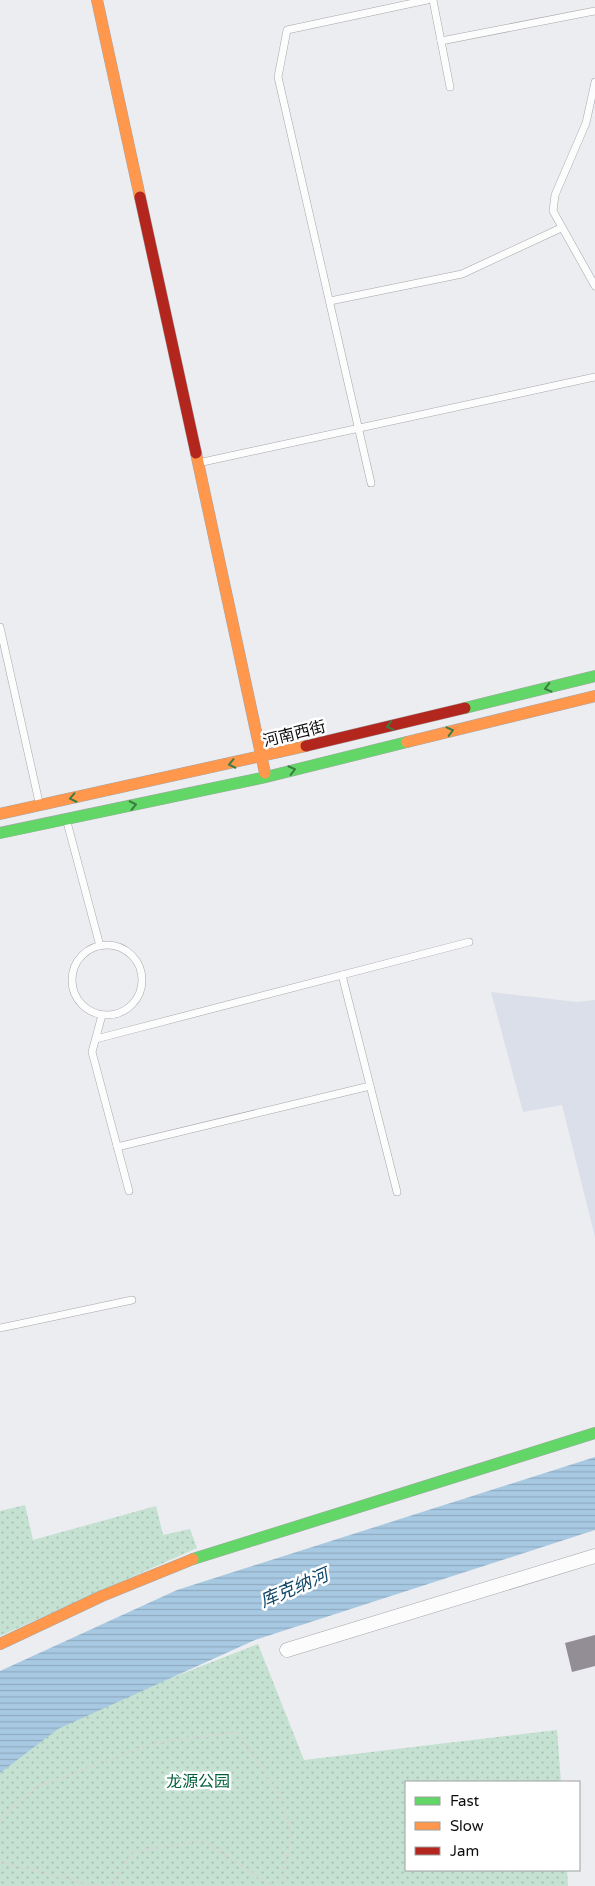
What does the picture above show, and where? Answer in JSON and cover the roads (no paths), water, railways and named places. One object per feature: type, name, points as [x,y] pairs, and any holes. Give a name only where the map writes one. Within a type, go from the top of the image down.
[{"type":"street","points":[[97,0],[266,777]]},
{"type":"street","name":"河南西街","points":[[0,814],[262,758],[595,676]]},
{"type":"street","points":[[0,833],[266,777],[595,696]]},
{"type":"street","points":[[0,1644],[102,1596],[208,1553],[595,1433]]},
{"type":"street","points":[[287,1650],[595,1556]]},
{"type":"lane","points":[[371,483],[278,76],[287,30],[427,0]]},
{"type":"lane","points":[[433,0],[450,88]]},
{"type":"lane","points":[[441,41],[595,11]]},
{"type":"lane","points":[[595,82],[586,123],[555,195],[553,211],[595,286]]},
{"type":"lane","points":[[330,301],[462,274],[561,228]]},
{"type":"lane","points":[[198,464],[595,378]]},
{"type":"lane","points":[[0,627],[40,806]]},
{"type":"lane","points":[[66,819],[100,946]]},
{"type":"lane","points":[[96,1039],[470,942]]},
{"type":"lane","points":[[100,946],[116,946],[134,958],[140,969],[142,980],[140,992],[130,1006],[114,1014],[102,1015],[90,1011],[81,1004],[72,984],[73,972],[77,962],[84,954],[100,946]]},
{"type":"lane","points":[[342,975],[397,1192]]},
{"type":"lane","points":[[102,1015],[92,1052],[129,1191]]},
{"type":"lane","points":[[118,1147],[370,1086]]},
{"type":"lane","points":[[0,1328],[132,1300]]},
{"type":"water","name":"库克纳河","points":[[595,1457],[595,1530],[255,1640],[58,1729],[0,1773],[0,1671],[177,1590]]},
{"type":"park label","name":"龙源公园","points":[[198,1781]]}]
